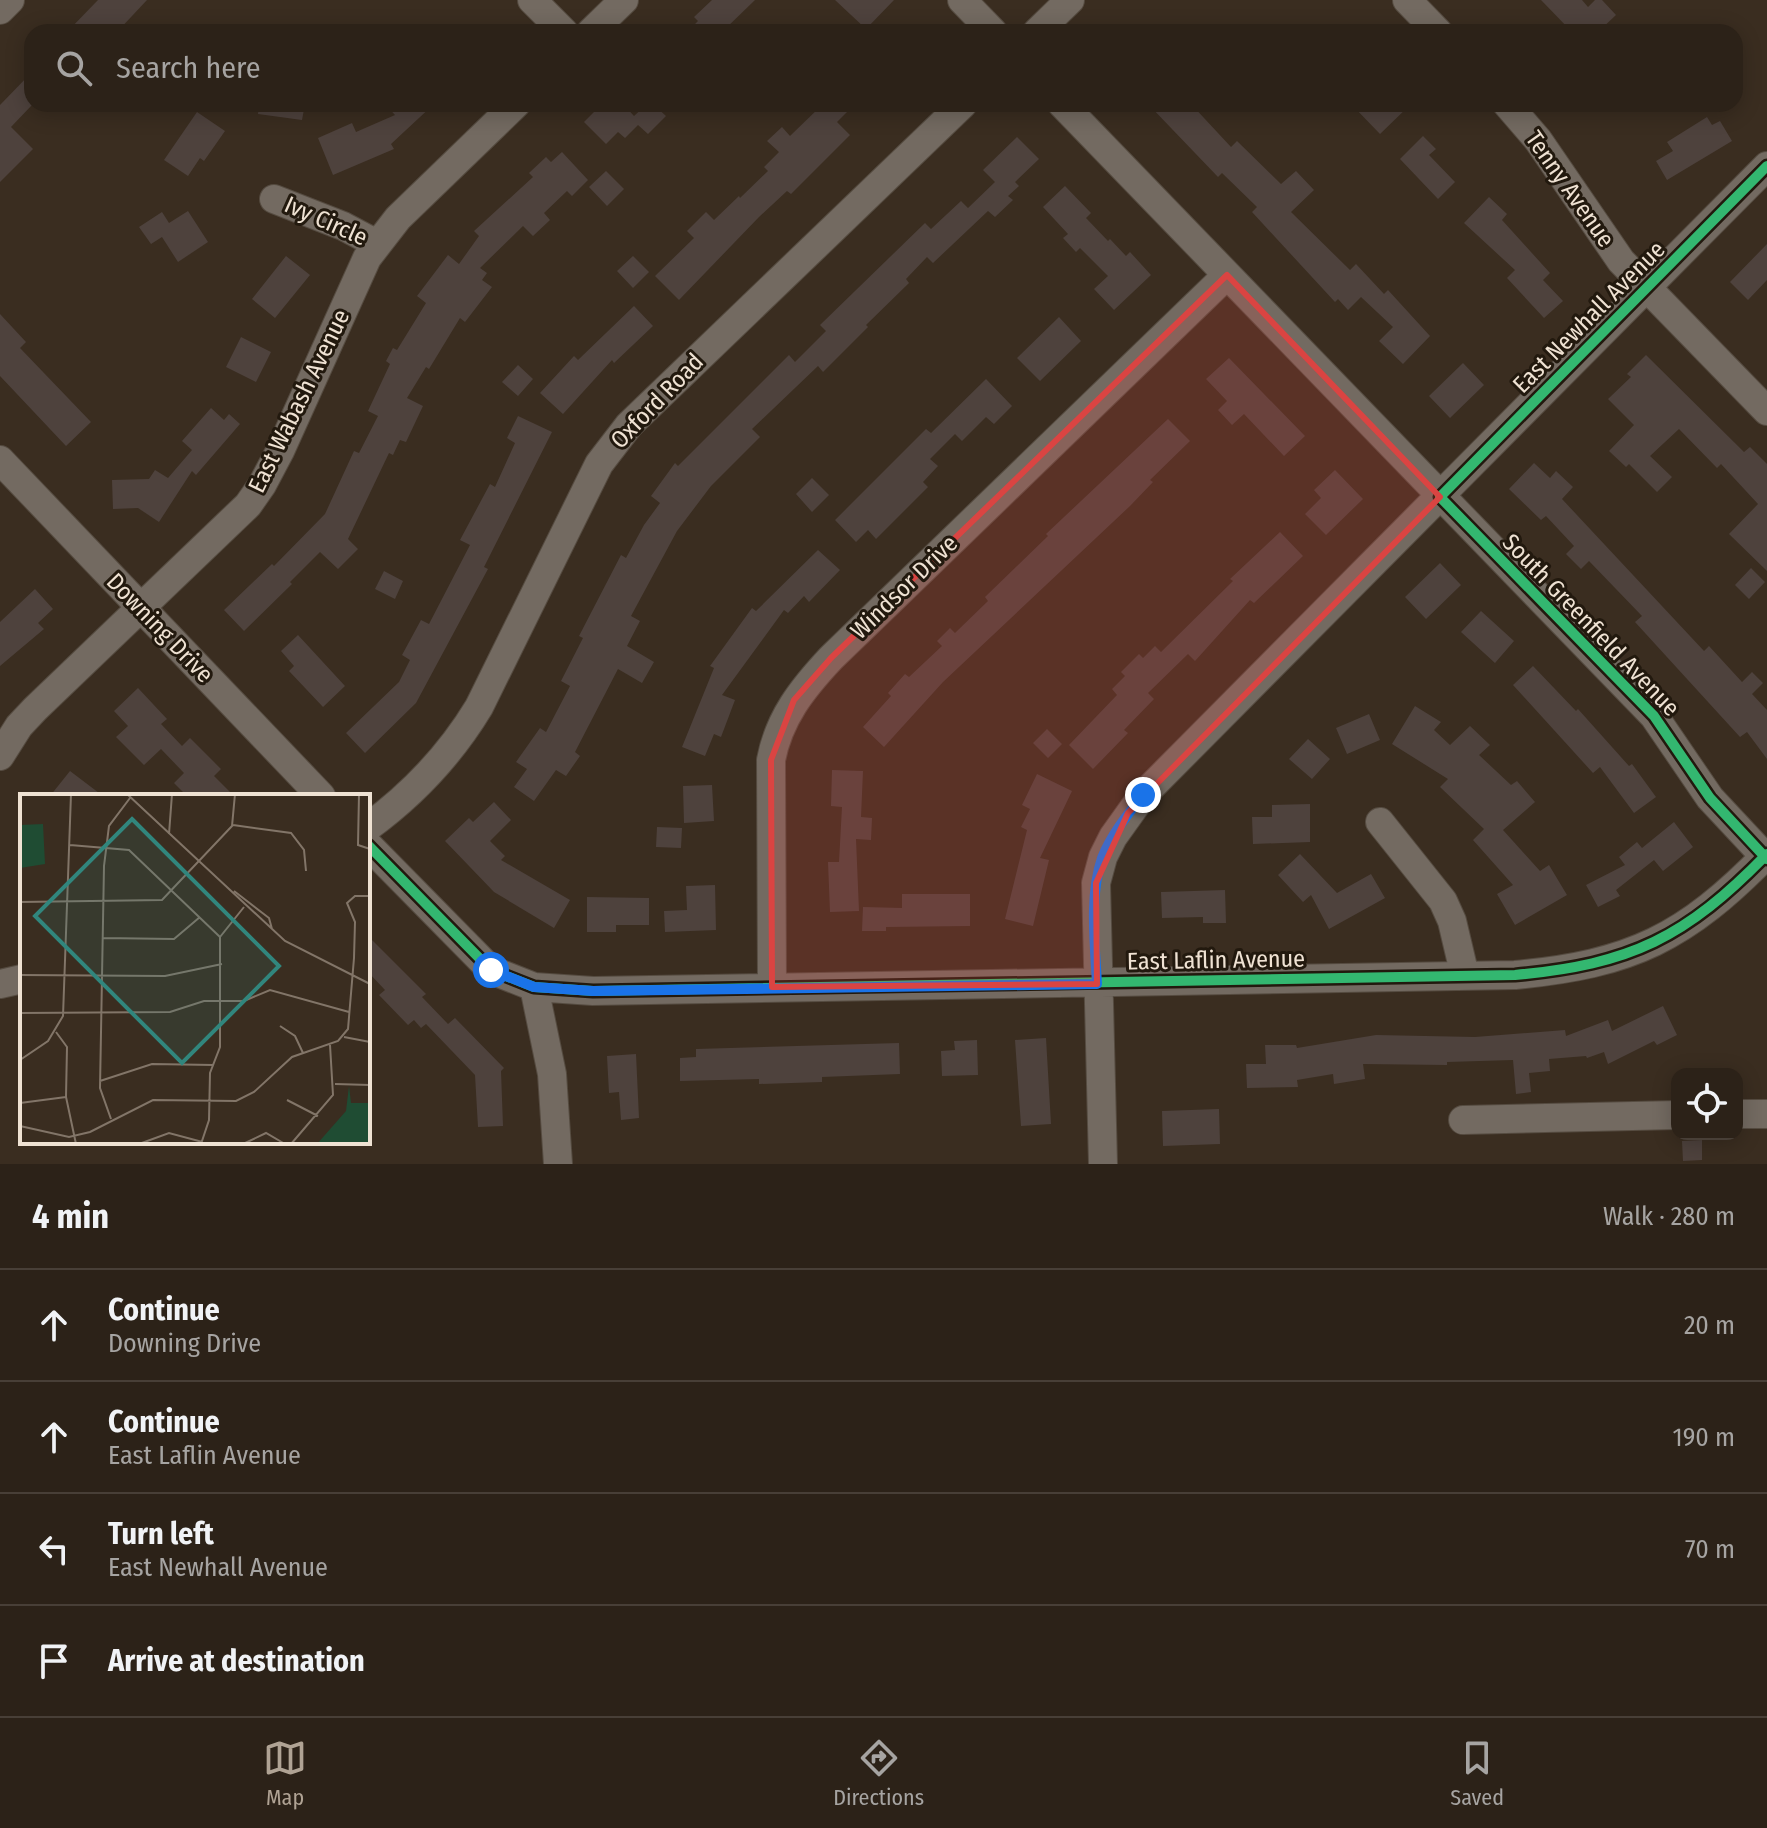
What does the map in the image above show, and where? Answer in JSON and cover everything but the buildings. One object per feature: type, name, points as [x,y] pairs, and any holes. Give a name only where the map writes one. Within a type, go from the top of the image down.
[{"type":"street","points":[[0,10],[10,0]]},
{"type":"street","points":[[532,0],[556,24]]},
{"type":"street","points":[[599,24],[624,0]]},
{"type":"street","points":[[962,0],[985,24]]},
{"type":"street","points":[[1045,24],[1070,0]]},
{"type":"street","points":[[1407,0],[1430,24]]},
{"type":"street","name":"East Wabash Avenue","points":[[0,756],[19,726],[35,709],[248,505],[262,485],[367,258],[398,218],[508,112]]},
{"type":"street","name":"Oxford Road","points":[[370,826],[430,774],[463,734],[599,464],[620,435],[955,112]]},
{"type":"street","name":"South Greenfield Avenue","points":[[1070,112],[1654,716],[1710,798],[1766,857]]},
{"type":"street","name":"Tenny Avenue","points":[[1514,112],[1538,140],[1607,242],[1646,287],[1767,411]]},
{"type":"street","name":"East Newhall Avenue","points":[[1103,1164],[1096,883],[1103,857],[1128,813],[1767,166]]},
{"type":"street","name":"Ivy Circle","points":[[274,199],[343,226],[377,244]]},
{"type":"street","name":"Windsor Drive","points":[[772,987],[771,760],[781,726],[794,700],[831,658],[1227,275]]},
{"type":"street","name":"Downing Drive","points":[[0,460],[319,794]]},
{"type":"street","points":[[1380,822],[1443,901],[1452,921],[1465,976]]},
{"type":"street","points":[[370,847],[491,970],[534,987],[552,1074],[558,1164]]},
{"type":"street","name":"East Laflin Avenue","points":[[534,987],[593,991],[1097,984],[1465,976],[1566,970],[1646,948],[1680,930],[1717,902],[1766,857]]},
{"type":"street","points":[[0,984],[20,979]]},
{"type":"street","points":[[1743,1114],[1767,1114]]},
{"type":"street","points":[[1463,1120],[1671,1115]]},
{"type":"highlighted area","points":[[1227,275],[1440,497],[1128,813],[1096,883],[1097,984],[772,987],[771,760],[794,700],[831,658]]},
{"type":"cycle path","points":[[1767,166],[1440,497],[1654,716],[1710,798],[1767,859]]},
{"type":"cycle path","points":[[370,847],[491,970],[534,987],[593,991],[1515,975],[1592,963],[1654,942],[1709,907],[1767,854]]},
{"type":"route","points":[[491,970],[534,987],[593,991],[1097,984],[1096,883],[1103,857],[1113,837],[1143,795]]}]
